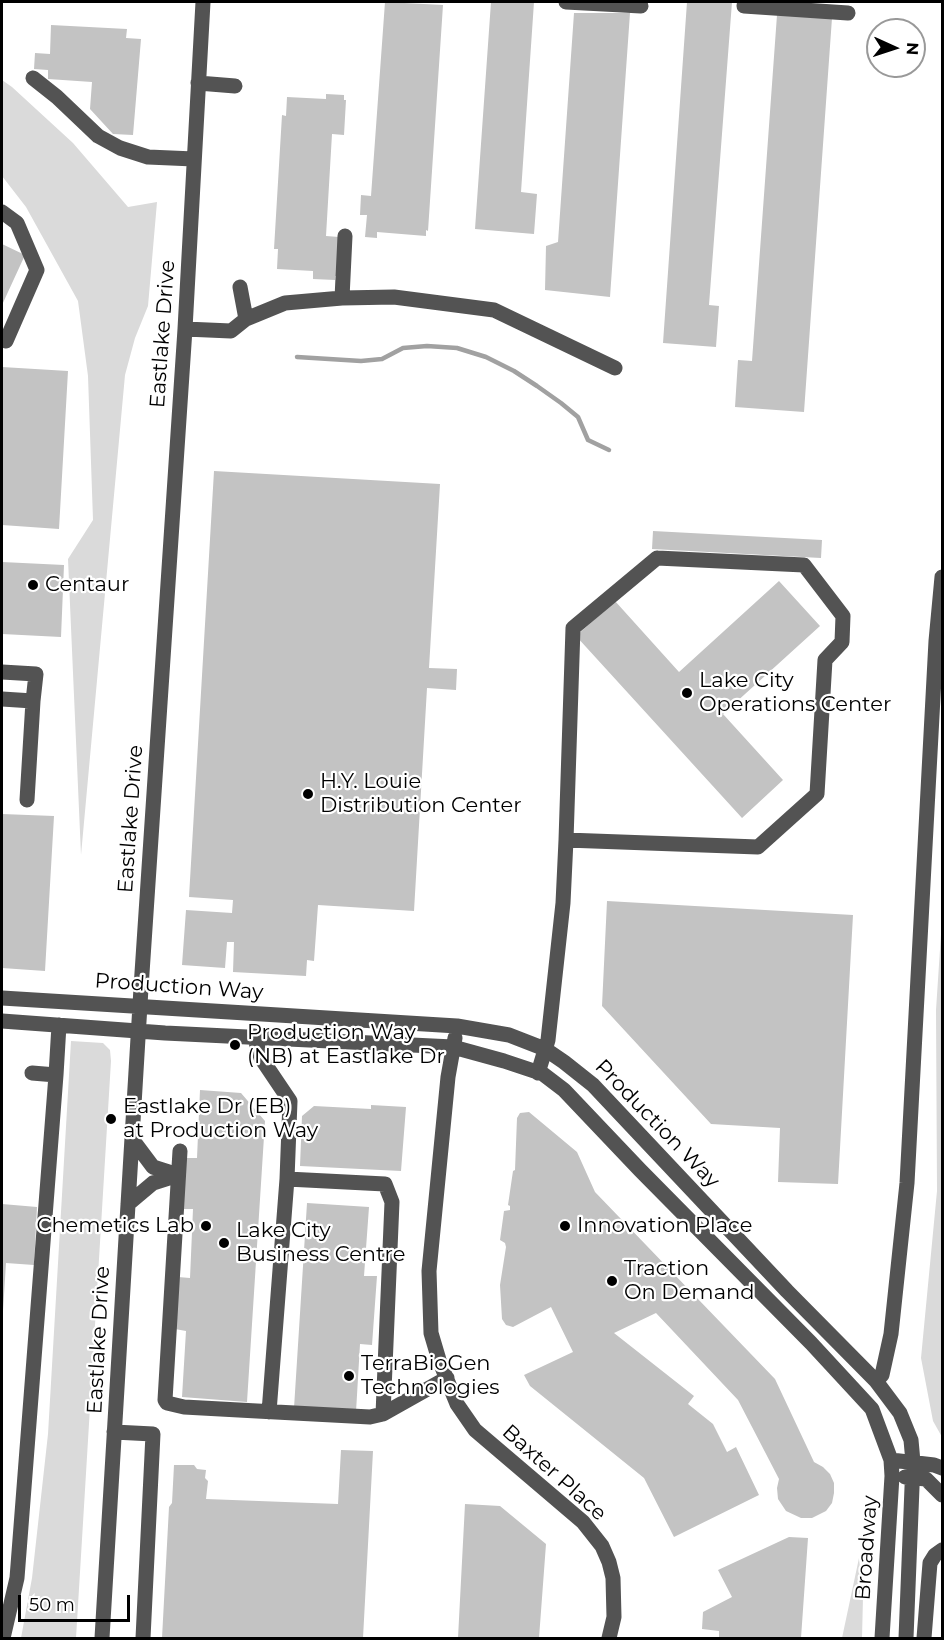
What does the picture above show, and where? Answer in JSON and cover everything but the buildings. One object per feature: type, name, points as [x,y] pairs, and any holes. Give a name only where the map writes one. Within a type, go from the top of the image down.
[{"type":"street","name":"Eastlake Drive","points":[[102,1638],[138,1031],[185,329],[203,2]]},
{"type":"street","points":[[566,2],[641,6]]},
{"type":"street","points":[[744,6],[848,13]]},
{"type":"street","points":[[33,78],[57,97],[98,136],[120,148],[148,157],[195,159]]},
{"type":"street","points":[[198,83],[235,86]]},
{"type":"street","points":[[2,212],[17,223],[37,270],[6,340],[2,340]]},
{"type":"street","points":[[342,298],[345,237]]},
{"type":"street","points":[[240,287],[246,319]]},
{"type":"street","points":[[185,329],[231,331],[246,319],[285,303],[342,298],[394,297],[494,310],[615,368]]},
{"type":"street","points":[[538,1072],[548,1040],[563,903],[573,628],[657,558],[804,565],[843,616],[842,642],[825,660],[817,794],[758,847],[566,840]]},
{"type":"street","points":[[876,1381],[882,1375],[891,1334],[907,1183],[936,641],[942,577]]},
{"type":"street","points":[[2,672],[36,674],[27,800]]},
{"type":"street","points":[[2,699],[33,701]]},
{"type":"street","name":"Production Way","points":[[2,998],[457,1026],[508,1035],[544,1049],[593,1085],[787,1291],[876,1381],[900,1413],[911,1440],[913,1469]]},
{"type":"street","name":"Production Way","points":[[2,1021],[138,1031],[453,1047],[538,1072],[564,1090],[811,1343],[872,1409],[891,1460]]},
{"type":"street","points":[[3,1638],[17,1578],[59,1025]]},
{"type":"street","name":"Baxter Place","points":[[457,1026],[444,1111],[429,1271],[432,1333],[458,1404],[475,1430],[583,1522],[602,1546],[613,1578],[614,1617],[609,1638]]},
{"type":"street","points":[[254,1036],[261,1058],[290,1101],[287,1179],[269,1412]]},
{"type":"street","points":[[32,1073],[56,1075]]},
{"type":"street","points":[[132,1139],[153,1167],[178,1175]]},
{"type":"street","points":[[180,1151],[165,1400],[167,1403],[184,1407],[370,1418],[383,1414],[447,1378]]},
{"type":"street","points":[[128,1204],[153,1183],[178,1175]]},
{"type":"street","points":[[287,1179],[385,1184],[392,1202],[383,1414]]},
{"type":"street","points":[[114,1431],[153,1434],[143,1638]]},
{"type":"street","points":[[891,1460],[913,1469],[927,1479],[942,1495]]},
{"type":"street","name":"Broadway","points":[[882,1638],[892,1476],[891,1460]]},
{"type":"street","points":[[892,1476],[913,1469],[942,1468]]},
{"type":"street","name":"Broadway","points":[[906,1638],[913,1469]]},
{"type":"street","points":[[924,1638],[930,1563],[942,1550]]},
{"type":"shaded area","points":[[2,80],[73,143],[128,207],[157,202],[148,306],[135,338],[125,375],[81,855],[68,559],[93,520],[88,376],[78,301],[26,207],[2,176]]},
{"type":"shaded area","points":[[942,919],[942,1437],[933,1421],[921,1358],[937,1191],[936,1010]]},
{"type":"shaded area","points":[[71,1041],[103,1043],[110,1050],[111,1061],[76,1638],[21,1638],[32,1578],[48,1434]]},
{"type":"shaded area","points":[[859,1558],[863,1597],[862,1638],[842,1638]]},
{"type":"waterway","points":[[297,357],[361,361],[382,359],[403,348],[427,346],[457,348],[486,357],[537,386],[578,417],[588,440],[609,450]]},
{"type":"place","name":"Centaur","points":[[33,585]]},
{"type":"place","name":"Lake City Operations Center","points":[[687,693]]},
{"type":"place","name":"H.Y. Louie Distribution Center","points":[[308,794]]},
{"type":"place","name":"Production Way (NB) at Eastlake Dr","points":[[235,1045]]},
{"type":"place","name":"Eastlake Dr (EB) at Production Way","points":[[111,1119]]},
{"type":"place","name":"Chemetics Lab","points":[[206,1226]]},
{"type":"place","name":"Innovation Place","points":[[565,1226]]},
{"type":"place","name":"Lake City Business Centre","points":[[224,1243]]},
{"type":"place","name":"Traction On Demand","points":[[612,1281]]},
{"type":"place","name":"TerraBioGen Technologies","points":[[349,1376]]}]
